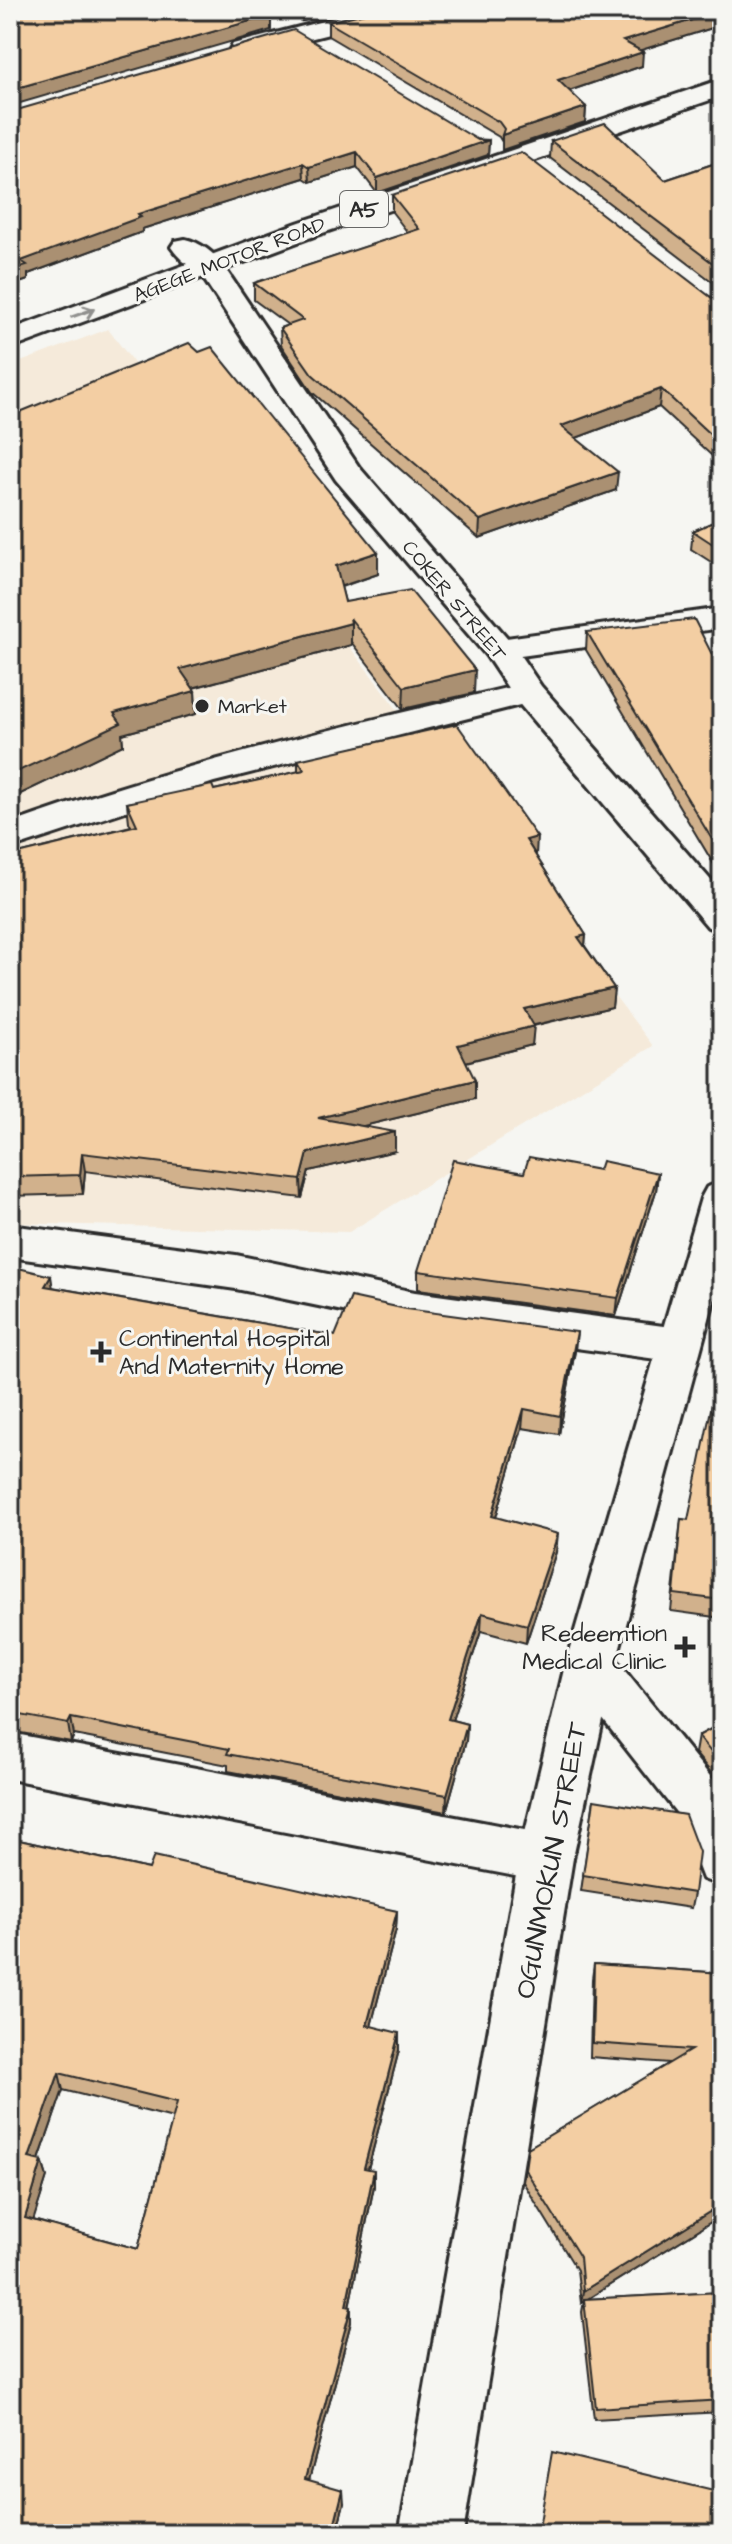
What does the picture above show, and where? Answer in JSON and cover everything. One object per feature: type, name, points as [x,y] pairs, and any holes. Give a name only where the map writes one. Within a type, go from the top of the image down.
[{"type":"main road","points":[[221,55],[395,10]]},
{"type":"main road","points":[[272,18],[324,49]]},
{"type":"main road","name":"AGEGE MOTOR ROAD","points":[[10,340],[197,257],[722,69]]},
{"type":"main road","name":"AGEGE MOTOR ROAD","points":[[10,314],[523,154],[722,87]]},
{"type":"main road","points":[[523,154],[548,173]]},
{"type":"main road","name":"COKER STREET","points":[[197,257],[347,473],[499,649],[528,693],[722,918]]},
{"type":"main road","points":[[499,649],[722,618]]},
{"type":"main road","points":[[10,837],[87,807],[249,760],[528,693]]},
{"type":"main road","name":"OGUNMOKUN STREET","points":[[431,2534],[546,1858],[590,1665],[722,1198]]},
{"type":"main road","points":[[10,1241],[236,1272],[415,1309],[678,1345]]},
{"type":"main road","points":[[590,1665],[700,1803],[722,1862]]},
{"type":"main road","points":[[10,1756],[546,1858]]},
{"type":"shaded area","name":"Market","points":[[108,329],[653,1046],[349,1232],[10,1223],[10,366]]},
{"type":"building","points":[[10,10],[263,10],[271,15],[10,90]]},
{"type":"building","points":[[377,10],[722,11],[623,41],[643,52],[558,80],[586,107],[502,135],[504,129],[499,122],[328,22]]},
{"type":"building","points":[[294,30],[478,140],[489,140],[377,178],[357,152],[309,167],[303,163],[138,214],[141,217],[21,261],[27,265],[10,270],[10,112]]},
{"type":"building","points":[[605,123],[665,180],[722,161],[722,270],[551,141]]},
{"type":"building","points":[[521,152],[712,298],[722,300],[722,435],[714,438],[661,389],[561,426],[618,472],[480,520],[312,374],[280,328],[303,320],[254,283],[419,229],[392,195]]},
{"type":"building","points":[[189,343],[199,352],[212,347],[378,552],[336,566],[345,602],[410,590],[475,670],[404,687],[350,618],[351,623],[180,669],[195,691],[114,713],[121,723],[10,775],[10,416]]},
{"type":"building","points":[[722,518],[722,550],[693,531]]},
{"type":"building","points":[[694,619],[722,674],[722,856],[587,632]]},
{"type":"building","points":[[457,724],[537,837],[526,840],[586,935],[578,937],[614,988],[524,1009],[534,1026],[458,1045],[475,1080],[318,1118],[395,1132],[308,1153],[301,1180],[82,1153],[80,1175],[10,1177],[10,856],[137,825],[127,803],[212,785],[214,790],[304,770],[298,760]]},
{"type":"building","points":[[529,1157],[599,1170],[602,1161],[658,1173],[618,1298],[418,1271],[453,1160],[524,1173]]},
{"type":"building","points":[[10,1266],[51,1276],[45,1286],[335,1336],[351,1297],[406,1309],[577,1332],[560,1416],[524,1409],[492,1516],[558,1534],[527,1625],[482,1613],[448,1719],[467,1724],[447,1795],[227,1754],[229,1749],[71,1718],[68,1724],[10,1713]]},
{"type":"building","points":[[714,1395],[722,1397],[722,1600],[674,1594],[681,1519],[688,1520]]},
{"type":"building","points":[[722,1723],[722,1766],[698,1736]]},
{"type":"building","points":[[594,1800],[685,1815],[699,1852],[694,1893],[583,1875]]},
{"type":"building","points":[[10,1838],[149,1869],[154,1856],[397,1911],[367,2025],[399,2033],[364,2168],[374,2170],[346,2306],[351,2307],[305,2479],[343,2490],[332,2534],[10,2534]],"holes":[[[59,2073],[177,2102],[138,2249],[25,2218],[42,2161],[29,2158]]]},
{"type":"building","points":[[594,1964],[722,1973],[722,2204],[583,2291],[580,2257],[525,2169],[528,2148],[691,2050],[592,2043]]},
{"type":"building","points":[[722,2292],[722,2400],[596,2408],[584,2299]]},
{"type":"building","points":[[552,2452],[722,2493],[722,2534],[538,2534]]},
{"type":"place","name":"Market","points":[[202,706]]},
{"type":"place","name":"Continental Hospital And Maternity Home","points":[[101,1352]]},
{"type":"place","name":"Redeemtion Medical Clinic","points":[[685,1647]]}]
